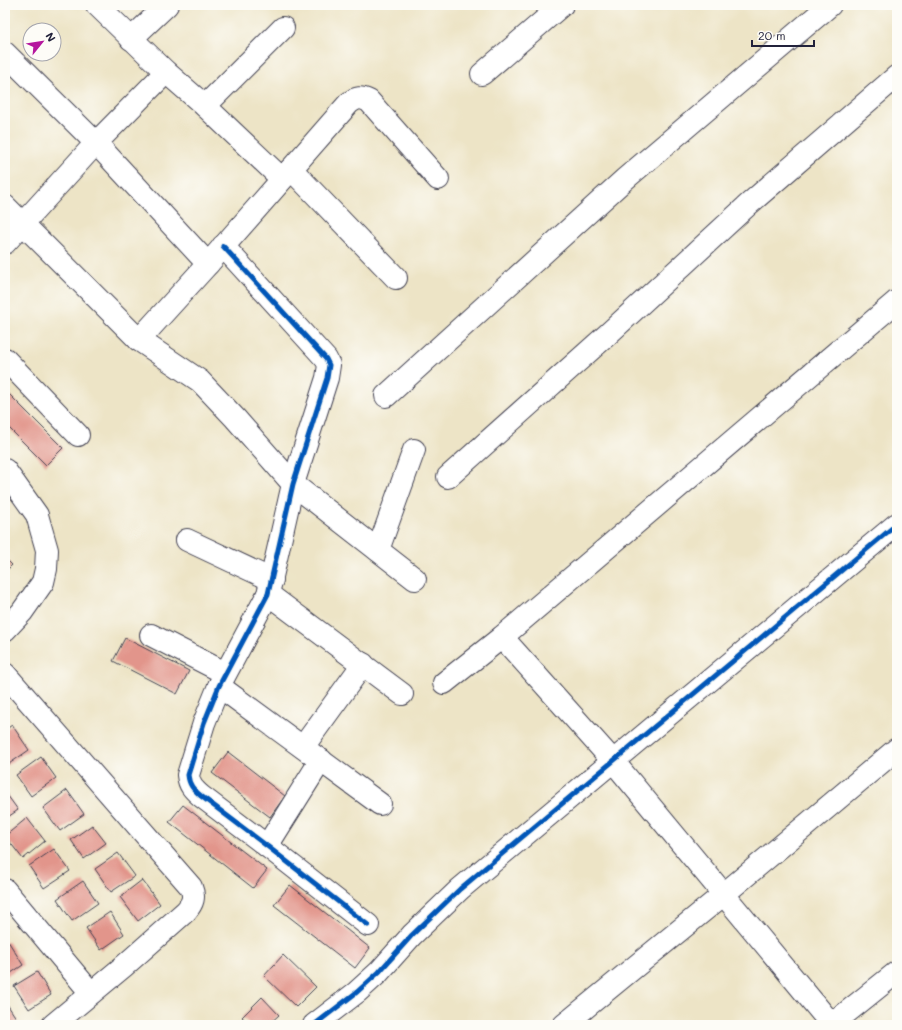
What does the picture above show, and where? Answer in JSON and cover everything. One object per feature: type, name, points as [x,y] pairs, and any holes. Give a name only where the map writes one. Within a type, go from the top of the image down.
[{"type":"street","points":[[97,5],[131,40],[166,72],[287,174],[396,278]]},
{"type":"street","points":[[131,40],[167,5]]},
{"type":"street","points":[[482,74],[562,5]]},
{"type":"street","points":[[386,396],[625,179],[830,5]]},
{"type":"street","points":[[205,106],[283,28]]},
{"type":"street","points":[[5,53],[96,143],[208,264]]},
{"type":"street","points":[[5,243],[96,143],[166,72]]},
{"type":"street","points":[[448,477],[601,340],[749,204],[897,76]]},
{"type":"street","points":[[139,340],[355,98],[362,97],[369,102],[438,179]]},
{"type":"street","points":[[5,206],[139,340],[200,381],[293,484],[415,579]]},
{"type":"street","points":[[223,246],[326,359],[329,365],[327,378],[293,484],[270,587],[222,679],[204,723],[188,775],[189,782],[192,789],[368,925]]},
{"type":"street","points":[[444,683],[502,637],[897,301]]},
{"type":"street","points":[[5,359],[78,435]]},
{"type":"street","points":[[378,550],[414,450]]},
{"type":"street","points":[[5,470],[37,515],[47,550],[44,582],[22,612],[5,630]]},
{"type":"street","points":[[314,1025],[357,992],[379,972],[412,935],[460,889],[897,524]]},
{"type":"street","points":[[188,540],[270,587],[363,664],[402,694]]},
{"type":"street","points":[[151,635],[222,679],[303,748],[380,804]]},
{"type":"street","points":[[502,637],[613,761],[832,1025],[897,972]]},
{"type":"street","points":[[303,748],[363,664]]},
{"type":"street","points":[[5,674],[190,887],[193,893],[191,906],[186,911],[124,966],[53,1025]]},
{"type":"street","points":[[564,1025],[724,894],[897,749]]},
{"type":"street","points":[[267,846],[321,760]]},
{"type":"street","points":[[5,890],[91,993]]},
{"type":"building","points":[[5,390],[63,448],[46,465],[5,424]]},
{"type":"building","points":[[5,558],[12,565],[5,572]]},
{"type":"building","points":[[125,638],[189,671],[177,694],[113,661]]},
{"type":"building","points":[[12,725],[29,750],[6,766],[5,730]]},
{"type":"building","points":[[228,752],[285,796],[270,817],[212,773]]},
{"type":"building","points":[[41,757],[56,778],[31,796],[16,775]]},
{"type":"building","points":[[67,790],[84,814],[60,831],[43,808]]},
{"type":"building","points":[[5,792],[18,810],[5,819]]},
{"type":"building","points":[[183,805],[267,870],[253,888],[169,822]]},
{"type":"building","points":[[27,818],[45,841],[23,859],[5,836]]},
{"type":"building","points":[[92,825],[106,843],[84,859],[71,840]]},
{"type":"building","points":[[54,849],[70,871],[44,888],[29,866]]},
{"type":"building","points":[[118,853],[135,876],[111,892],[95,869]]},
{"type":"building","points":[[142,880],[160,904],[138,921],[120,897]]},
{"type":"building","points":[[83,881],[98,903],[72,921],[57,899]]},
{"type":"building","points":[[290,885],[370,948],[355,968],[274,905]]},
{"type":"building","points":[[110,912],[124,934],[101,950],[86,928]]},
{"type":"building","points":[[8,941],[23,965],[5,977],[5,943]]},
{"type":"building","points":[[283,955],[316,987],[296,1007],[264,976]]},
{"type":"building","points":[[37,972],[51,995],[29,1009],[14,986]]},
{"type":"building","points":[[262,997],[279,1015],[268,1025],[250,1025],[242,1017]]},
{"type":"building","points":[[5,1001],[18,1021],[13,1025],[5,1025]]},
{"type":"cycle path","points":[[223,246],[326,359],[329,365],[327,378],[293,484],[268,594],[219,686],[204,723],[188,775],[189,782],[201,796],[368,925]]},
{"type":"cycle path","points":[[314,1025],[357,992],[379,972],[412,935],[460,889],[897,524]]}]
